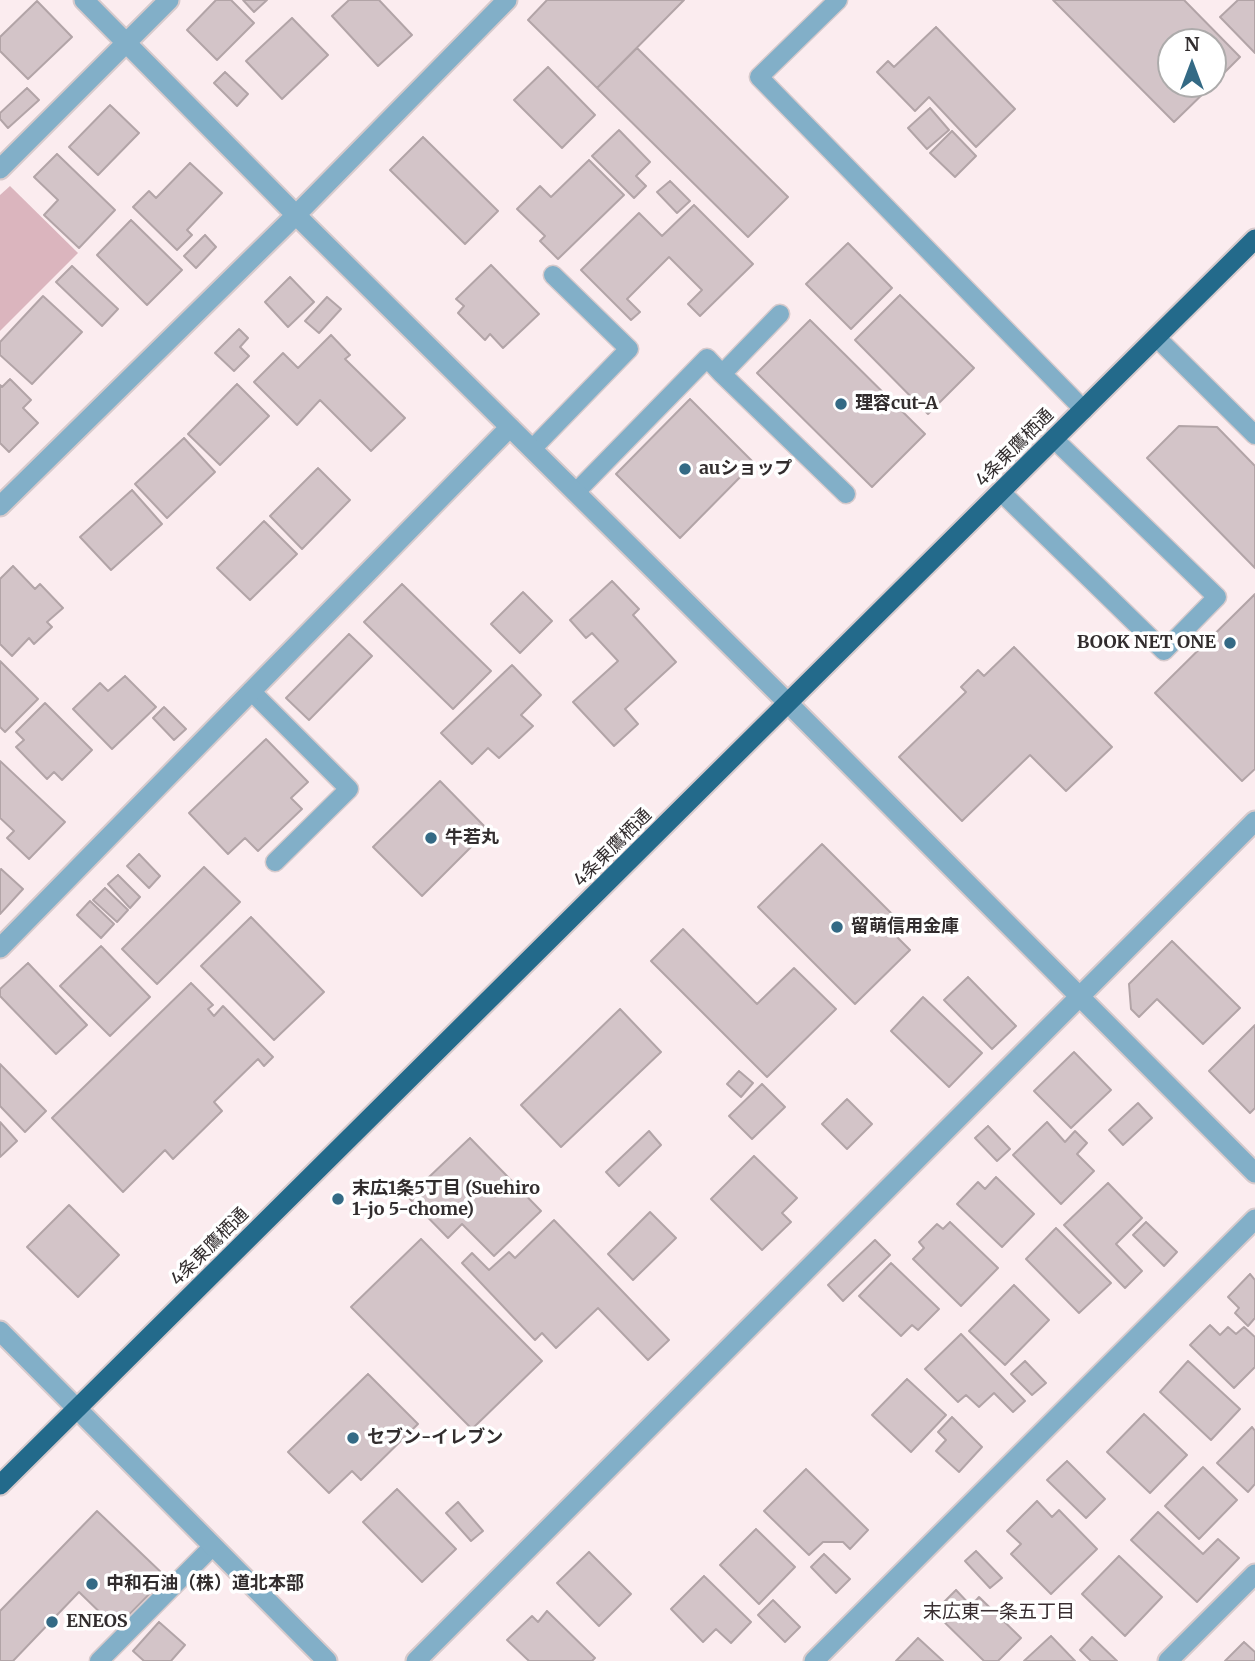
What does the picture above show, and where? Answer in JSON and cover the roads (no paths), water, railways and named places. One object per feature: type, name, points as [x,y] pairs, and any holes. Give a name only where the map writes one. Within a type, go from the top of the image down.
[{"type":"highway","name":"4条東鷹栖通","points":[[0,1485],[1255,240]]},
{"type":"street","points":[[84,0],[1255,1173]]},
{"type":"street","points":[[0,169],[169,0]]},
{"type":"street","points":[[0,506],[296,215],[508,0]]},
{"type":"street","points":[[0,948],[510,427]]},
{"type":"street","points":[[416,1661],[1255,821]]},
{"type":"street","points":[[814,1661],[1255,1219]]},
{"type":"street","points":[[0,1331],[327,1661]]},
{"type":"street","points":[[1168,1661],[1255,1574]]},
{"type":"lane","points":[[838,0],[759,77],[1084,410]]},
{"type":"lane","points":[[532,449],[629,349],[554,275]]},
{"type":"lane","points":[[722,373],[780,314]]},
{"type":"lane","points":[[1157,338],[1255,435]]},
{"type":"lane","points":[[576,492],[707,358],[846,494]]},
{"type":"lane","points":[[1000,492],[1164,651],[1217,597],[1054,439]]},
{"type":"lane","points":[[251,691],[349,789],[275,862]]},
{"type":"lane","points":[[99,1661],[213,1546]]},
{"type":"place","name":"理容cut-A","points":[[841,404]]},
{"type":"place","name":"auショップ","points":[[685,469]]},
{"type":"place","name":"BOOK NET ONE","points":[[1230,643]]},
{"type":"place","name":"牛若丸","points":[[431,838]]},
{"type":"place","name":"留萌信用金庫","points":[[837,927]]},
{"type":"place","name":"末広1条5丁目 (Suehiro 1-jo 5-chome)","points":[[338,1199]]},
{"type":"place","name":"セブン-イレブン","points":[[353,1438]]},
{"type":"place","name":"中和石油（株）道北本部","points":[[92,1584]]},
{"type":"place","name":"ENEOS","points":[[52,1622]]},
{"type":"district","name":"末広東一条五丁目","points":[[999,1613]]}]
